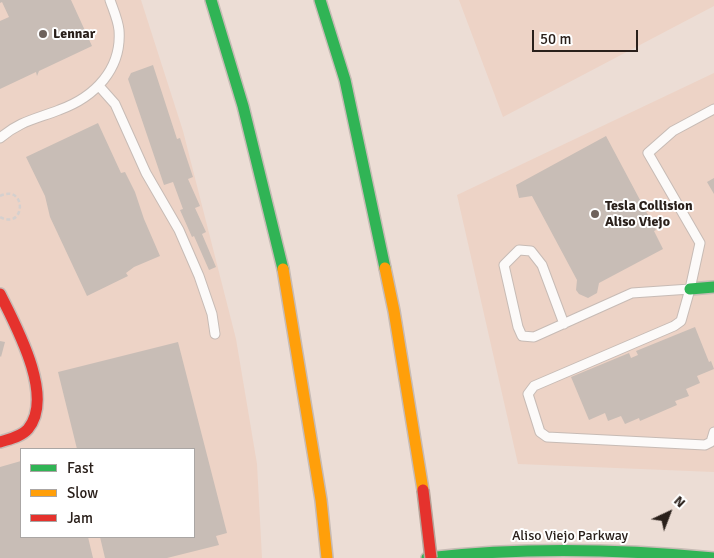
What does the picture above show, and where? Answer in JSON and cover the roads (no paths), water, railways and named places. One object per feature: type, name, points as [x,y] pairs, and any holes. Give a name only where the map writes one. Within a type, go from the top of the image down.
[{"type":"main road","points":[[210,0],[243,106],[281,260],[321,500],[327,558]]},
{"type":"main road","points":[[320,0],[345,80],[394,311],[423,490],[429,558]]},
{"type":"main road","points":[[690,289],[714,287]]},
{"type":"main road","points":[[0,294],[20,335],[33,373],[38,403],[37,414],[29,429],[19,436],[0,442]]},
{"type":"main road","name":"Aliso Viejo Parkway","points":[[429,558],[464,553],[578,549],[650,551],[714,558]]},
{"type":"lane","points":[[0,138],[12,127],[80,101],[99,86],[112,70],[118,51],[119,28],[110,0]]},
{"type":"lane","points":[[99,86],[115,104],[146,173],[179,230],[203,286],[212,314],[215,334]]},
{"type":"lane","points":[[714,109],[673,131],[648,153],[700,243],[681,321],[674,326],[534,386],[528,394],[540,432],[547,437],[705,445],[711,442],[714,432]]},
{"type":"lane","points":[[564,324],[542,265],[531,251],[519,250],[504,265],[522,336],[534,337],[564,324],[632,293],[690,289]]},
{"type":"place","name":"Lennar","points":[[43,34]]},
{"type":"place","name":"Tesla Collision Aliso Viejo","points":[[595,214]]}]
